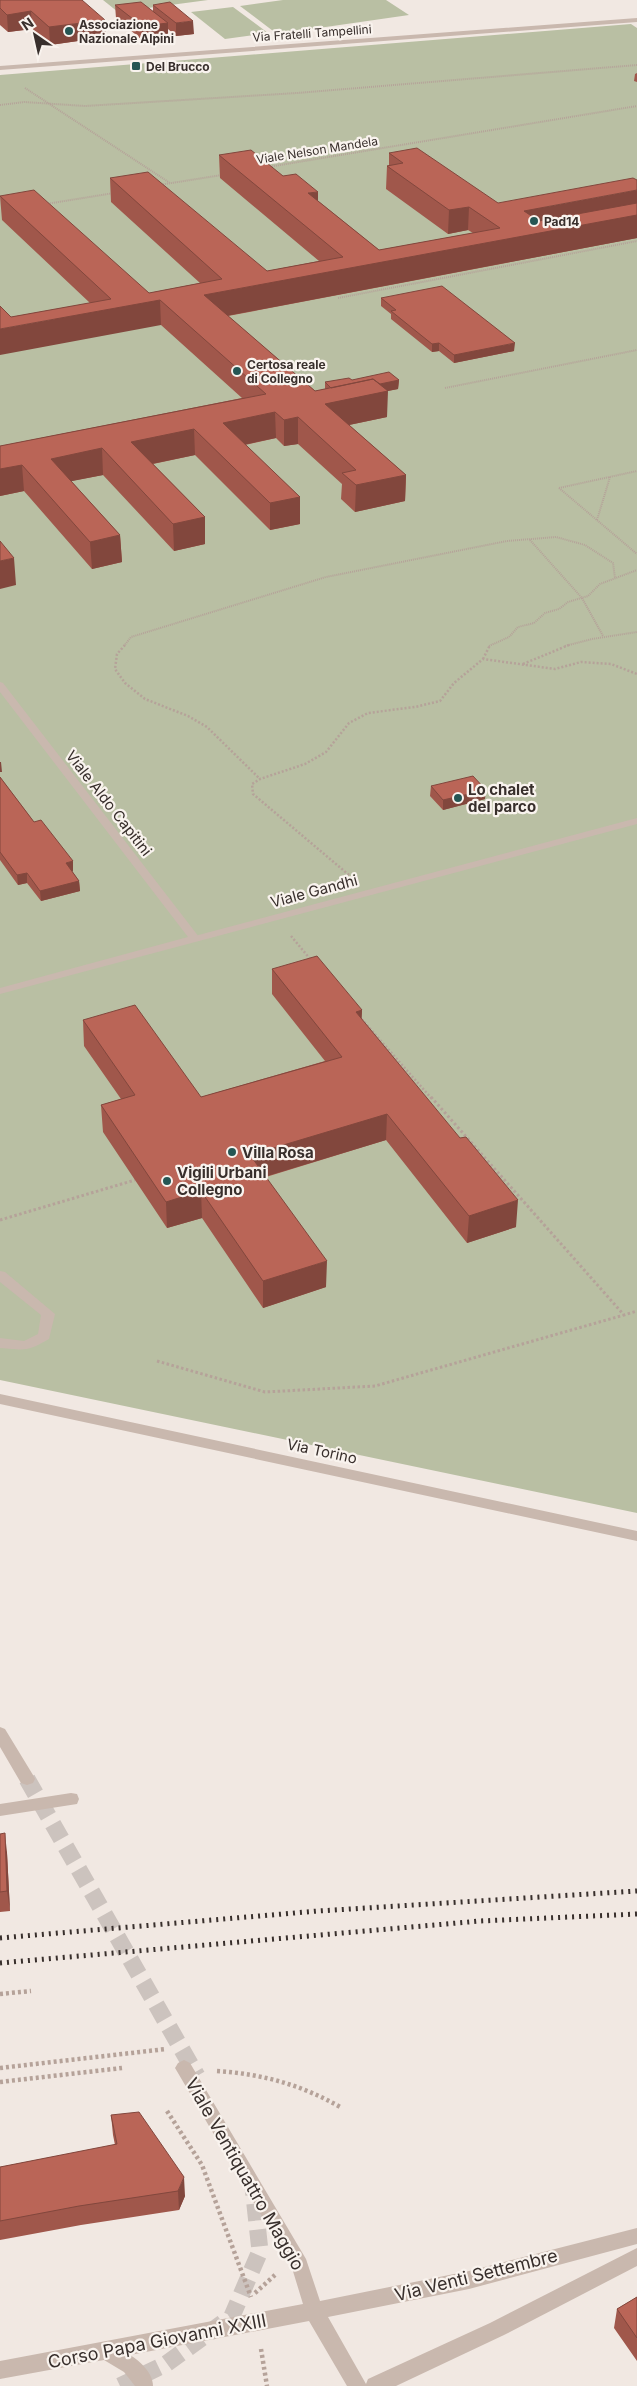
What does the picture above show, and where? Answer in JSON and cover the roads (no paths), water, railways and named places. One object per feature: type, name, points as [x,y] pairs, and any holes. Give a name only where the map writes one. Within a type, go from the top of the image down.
[{"type":"street","name":"Via Fratelli Tampellini","points":[[2,66],[637,20]]},
{"type":"street","name":"Viale Aldo Capitini","points":[[0,685],[195,939]]},
{"type":"street","name":"Viale Gandhi","points":[[0,991],[275,916],[637,821]]},
{"type":"street","points":[[0,1275],[48,1314],[44,1336],[26,1346],[0,1343]]},
{"type":"street","name":"Via Torino","points":[[0,1399],[637,1536]]},
{"type":"street","points":[[0,1733],[27,1779]]},
{"type":"street","points":[[0,1810],[71,1799]]},
{"type":"street","name":"Viale Ventiquattro Maggio","points":[[184,2068],[300,2265],[314,2311],[358,2386]]},
{"type":"street","name":"Via Venti Settembre","points":[[314,2311],[469,2280],[637,2236]]},
{"type":"street","points":[[375,2386],[497,2329],[637,2257]]},
{"type":"street","name":"Corso Papa Giovanni XXIII","points":[[0,2370],[314,2311]]},
{"type":"street","points":[[106,2350],[131,2366],[144,2382],[144,2386]]},
{"type":"tunnel","points":[[27,1779],[197,2076]]},
{"type":"tunnel","points":[[120,2386],[166,2364],[232,2316],[260,2251],[253,2187]]},
{"type":"railway","points":[[0,1938],[318,1911],[637,1891]]},
{"type":"railway","points":[[0,1963],[480,1921],[637,1914]]},
{"type":"place","name":"Associazione Nazionale Alpini","points":[[69,31]]},
{"type":"place","name":"Del Brucco","points":[[136,66]]},
{"type":"place","name":"Pad14","points":[[534,221]]},
{"type":"place","name":"Certosa reale di Collegno","points":[[237,371]]},
{"type":"place","name":"Lo chalet del parco","points":[[458,798]]},
{"type":"place","name":"Villa Rosa","points":[[232,1152]]},
{"type":"place","name":"Vigili Urbani Collegno","points":[[167,1181]]}]
